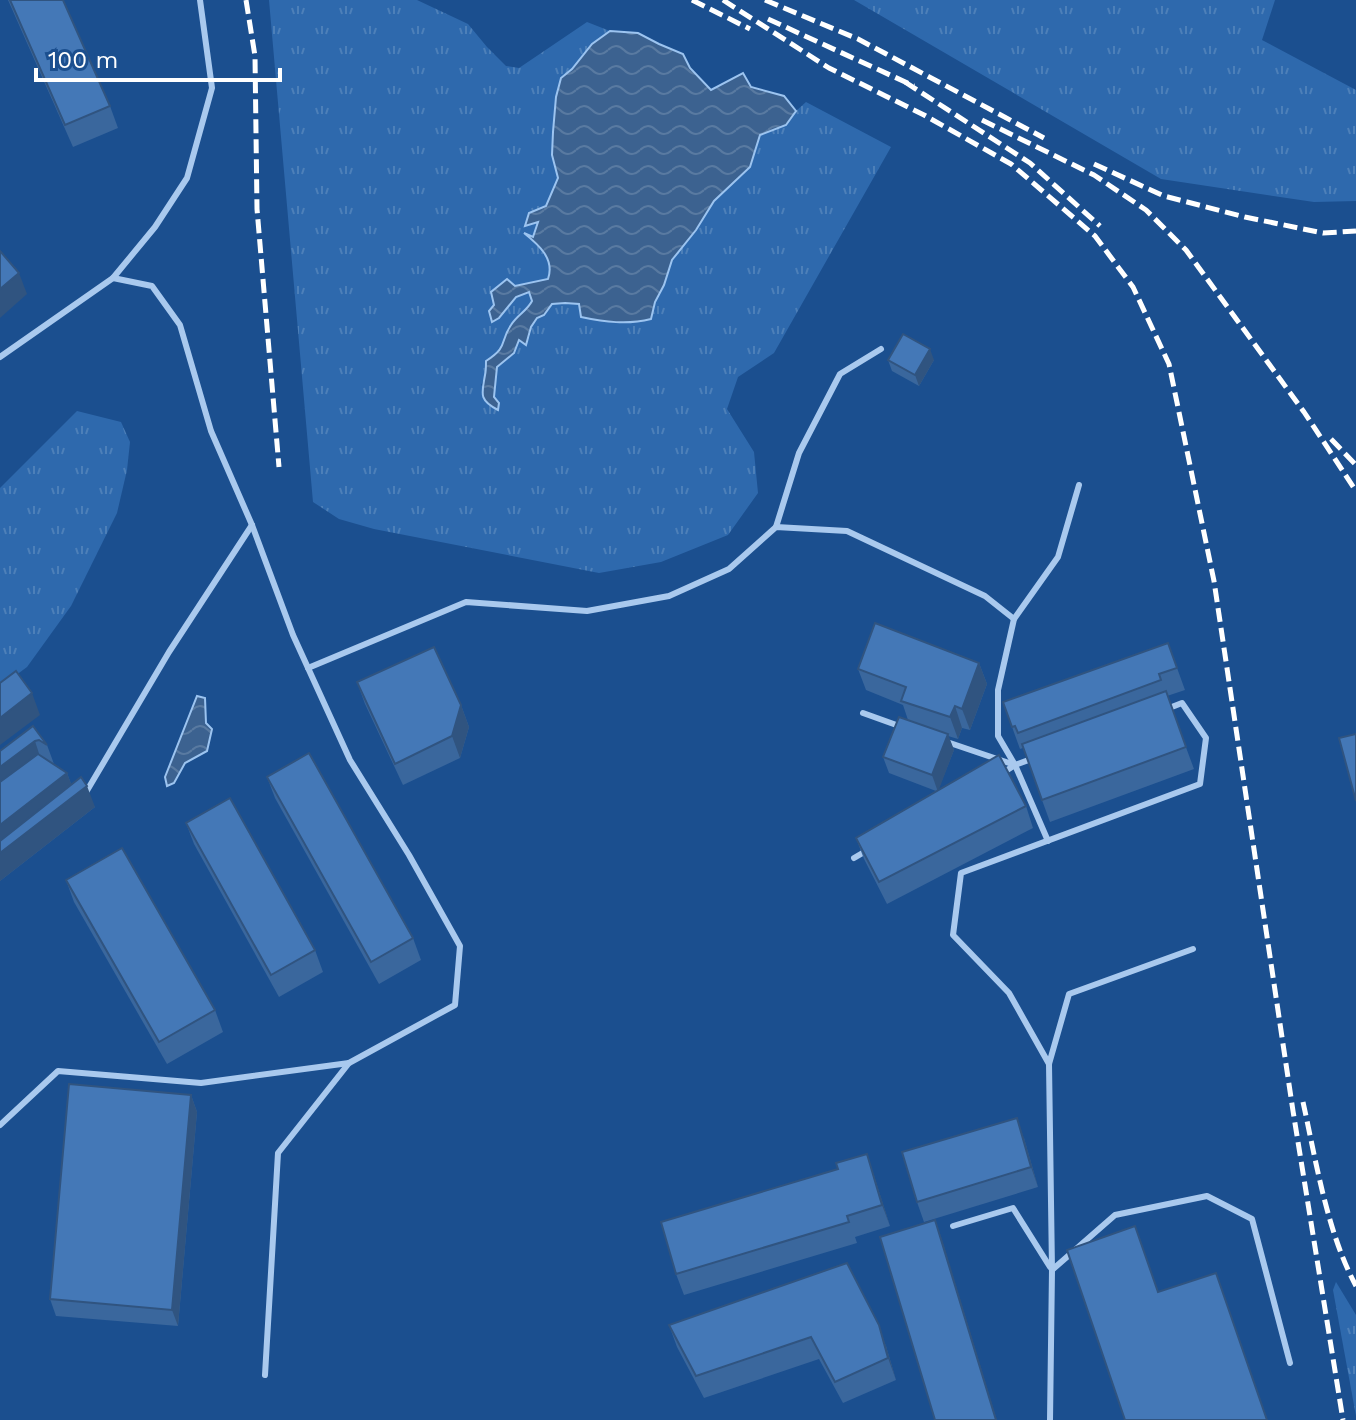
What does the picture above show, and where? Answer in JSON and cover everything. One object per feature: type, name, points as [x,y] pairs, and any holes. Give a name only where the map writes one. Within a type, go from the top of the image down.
[{"type":"lane","points":[[0,357],[113,278],[155,227],[187,178],[212,88],[200,0]]},
{"type":"lane","points":[[0,1125],[58,1071],[201,1083],[349,1063],[455,1005],[460,946],[409,855],[350,760],[293,635],[252,525],[211,431],[180,325],[152,286],[113,278]]},
{"type":"lane","points":[[308,668],[466,602],[587,611],[669,596],[729,569],[776,527],[799,453],[840,374],[881,349]]},
{"type":"lane","points":[[1048,841],[1015,765],[998,736],[998,690],[1014,619],[1058,557],[1079,485]]},
{"type":"lane","points":[[73,803],[85,794],[169,652],[252,525]]},
{"type":"lane","points":[[776,527],[847,531],[985,596],[1014,619]]},
{"type":"lane","points":[[1049,1064],[1009,993],[953,935],[961,873],[1200,784],[1206,738],[1182,703],[1155,713]]},
{"type":"lane","points":[[863,713],[905,727]]},
{"type":"lane","points":[[946,742],[1015,765]]},
{"type":"lane","points":[[989,781],[1015,765],[1043,755]]},
{"type":"lane","points":[[72,785],[85,794]]},
{"type":"lane","points":[[854,858],[868,851]]},
{"type":"lane","points":[[1050,1420],[1052,1270],[1049,1064],[1069,994],[1193,949]]},
{"type":"lane","points":[[265,1375],[278,1153],[349,1063]]},
{"type":"lane","points":[[1052,1270],[1115,1215],[1207,1196],[1252,1219],[1290,1363]]},
{"type":"lane","points":[[953,1226],[1013,1208],[1052,1270]]},
{"type":"green space","points":[[269,0],[417,0],[468,24],[506,66],[519,68],[587,22],[610,31],[590,46],[562,78],[556,97],[552,155],[558,178],[546,207],[526,225],[538,221],[533,237],[529,236],[546,255],[548,279],[515,286],[499,318],[516,297],[529,292],[532,301],[509,327],[501,348],[486,361],[481,385],[494,397],[497,367],[514,353],[519,339],[526,344],[531,327],[552,304],[589,305],[651,319],[672,260],[714,201],[750,167],[760,135],[786,125],[806,102],[891,147],[774,353],[738,377],[727,409],[754,452],[758,493],[728,535],[661,562],[599,573],[374,529],[339,519],[313,502]]},
{"type":"green space","points":[[854,0],[1275,0],[1262,40],[1356,90],[1356,201],[1314,202],[1161,179]]},
{"type":"green space","points":[[77,411],[121,422],[130,442],[117,513],[71,606],[27,667],[0,687],[0,488]]},
{"type":"green space","points":[[1336,1282],[1356,1315],[1356,1416],[1333,1290]]},
{"type":"water","points":[[610,31],[638,33],[683,54],[690,68],[711,90],[743,73],[751,87],[784,96],[796,111],[786,125],[760,135],[750,167],[714,201],[672,260],[651,319],[625,322],[599,320],[581,317],[579,304],[552,304],[531,327],[526,345],[519,340],[514,353],[497,367],[494,397],[499,403],[498,410],[483,396],[486,361],[501,348],[507,331],[532,301],[529,292],[516,297],[492,322],[489,311],[494,305],[491,292],[507,279],[515,286],[548,279],[547,259],[524,233],[533,237],[538,222],[525,226],[529,213],[546,206],[558,178],[552,155],[556,97],[561,78],[592,44]]},
{"type":"water","points":[[197,696],[205,698],[206,723],[212,729],[207,751],[185,763],[174,783],[167,786],[165,777]]},
{"type":"building","points":[[10,0],[63,0],[110,106],[65,125]]},
{"type":"building","points":[[0,251],[19,273],[0,289]]},
{"type":"building","points":[[903,334],[930,349],[915,375],[888,360]]},
{"type":"building","points":[[875,623],[979,663],[962,709],[955,706],[950,717],[901,701],[906,687],[858,669]]},
{"type":"building","points":[[1168,643],[1177,668],[1159,674],[1161,680],[1018,733],[1015,726],[1012,727],[1003,702]]},
{"type":"building","points":[[434,647],[461,705],[452,736],[395,764],[357,682]]},
{"type":"building","points":[[16,671],[32,693],[0,718],[0,683]]},
{"type":"building","points":[[1166,691],[1186,747],[1042,800],[1022,744]]},
{"type":"building","points":[[899,717],[948,734],[932,775],[883,757]]},
{"type":"building","points":[[33,726],[47,745],[35,741],[0,767],[0,751]]},
{"type":"building","points":[[1356,734],[1356,801],[1339,738]]},
{"type":"building","points":[[309,753],[413,938],[371,962],[267,777]]},
{"type":"building","points":[[38,754],[67,773],[0,825],[0,782]]},
{"type":"building","points":[[999,755],[1026,806],[879,882],[856,838]]},
{"type":"building","points":[[81,777],[87,786],[0,853],[0,841]]},
{"type":"building","points":[[230,798],[315,950],[271,975],[186,823]]},
{"type":"building","points":[[122,848],[215,1010],[159,1042],[66,880]]},
{"type":"building","points":[[69,1084],[191,1095],[172,1310],[50,1299]]},
{"type":"building","points":[[1017,1118],[1031,1167],[917,1202],[902,1152]]},
{"type":"building","points":[[867,1154],[882,1205],[847,1216],[849,1222],[676,1274],[661,1222],[838,1169],[836,1163]]},
{"type":"building","points":[[935,1220],[996,1420],[935,1420],[880,1237]]},
{"type":"building","points":[[1135,1226],[1158,1292],[1216,1273],[1267,1420],[1125,1420],[1067,1250]]},
{"type":"building","points":[[847,1263],[879,1325],[888,1358],[835,1382],[811,1337],[696,1376],[669,1325]]},
{"type":"railway","points":[[246,0],[255,56],[257,209],[279,467]]},
{"type":"railway","points":[[692,0],[750,29]]},
{"type":"railway","points":[[723,0],[829,68],[924,115],[1011,164],[1095,236],[1133,287],[1169,364],[1214,581],[1293,1111],[1343,1420]]},
{"type":"railway","points":[[765,0],[858,39],[1044,138]]},
{"type":"railway","points":[[768,19],[914,86]]},
{"type":"railway","points":[[905,82],[1030,163],[1100,226]]},
{"type":"railway","points":[[982,120],[1094,175],[1146,210],[1186,250],[1304,412],[1356,491]]},
{"type":"railway","points":[[1094,164],[1164,196],[1245,217],[1323,233],[1356,231]]},
{"type":"railway","points":[[1331,439],[1356,465]]},
{"type":"railway","points":[[1303,1102],[1330,1220],[1356,1286]]}]
